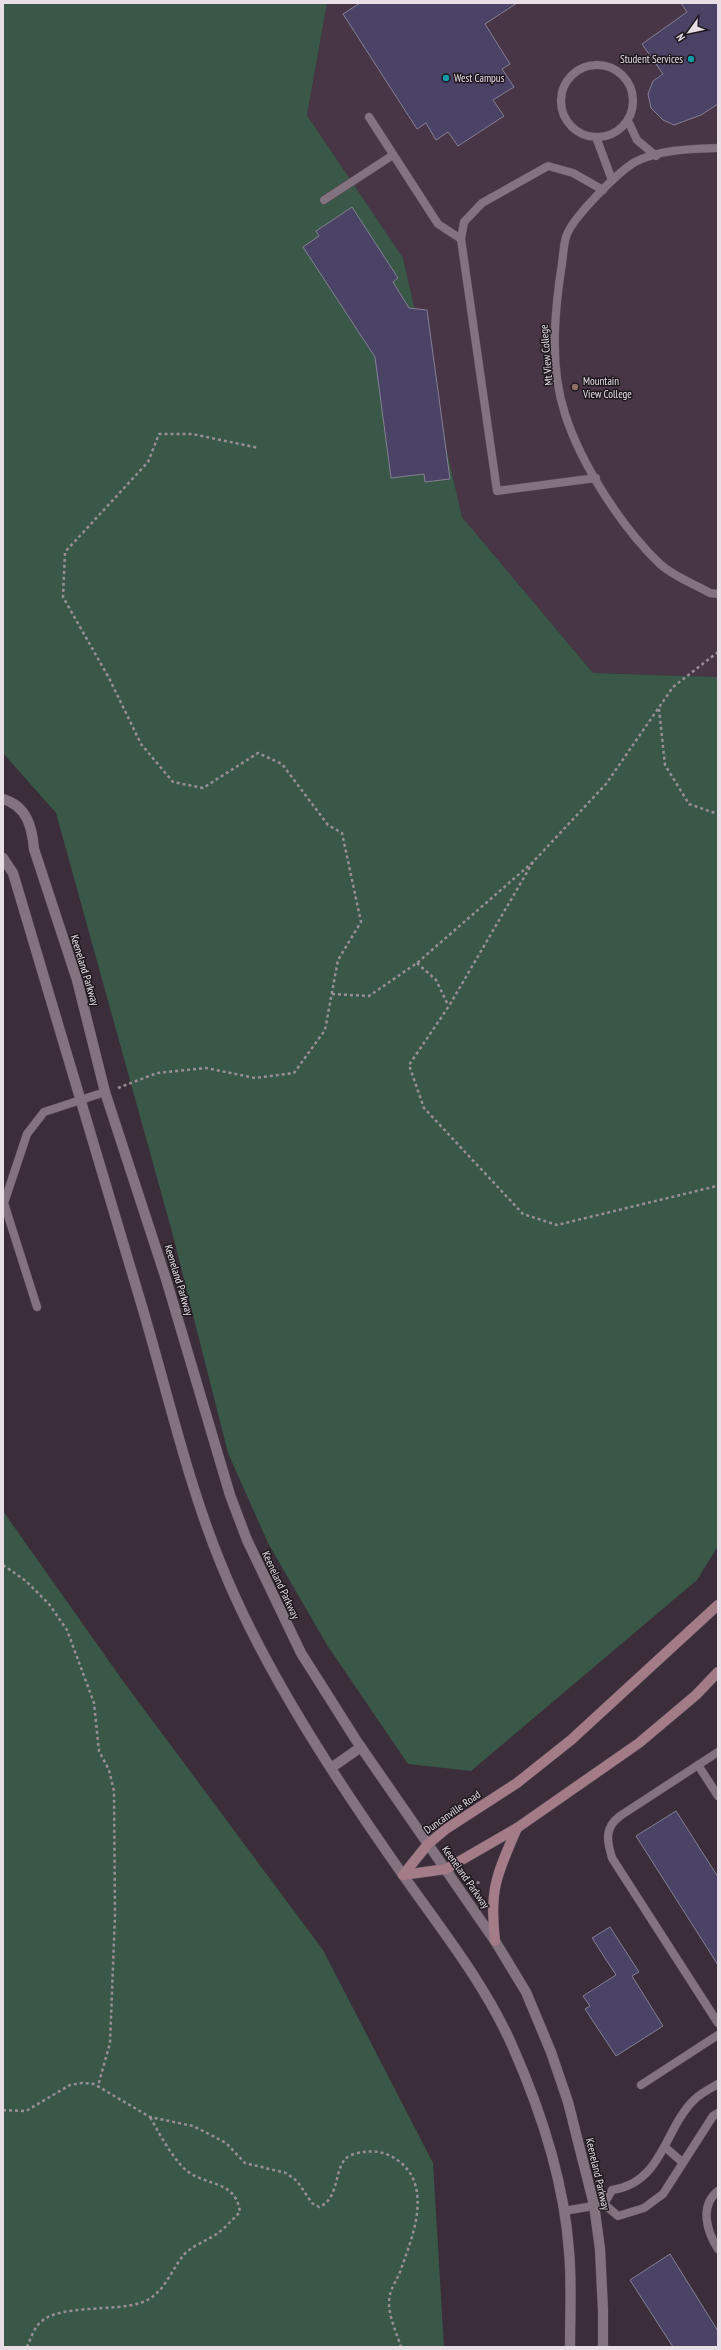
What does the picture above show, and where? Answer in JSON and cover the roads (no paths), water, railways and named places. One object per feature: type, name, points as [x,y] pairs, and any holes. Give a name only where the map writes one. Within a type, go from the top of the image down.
[{"type":"main road","name":"Duncanville Road","points":[[403,1876],[428,1844],[446,1829],[517,1783],[571,1740],[717,1609]]},
{"type":"main road","points":[[403,1876],[446,1869],[517,1828],[639,1743],[696,1695],[718,1672]]},
{"type":"main road","points":[[495,1940],[492,1913],[493,1888],[498,1870],[517,1828]]},
{"type":"street","name":"Keeneland Parkway","points":[[3,799],[16,804],[26,816],[32,829],[34,849],[77,980],[106,1092],[166,1279],[230,1495],[276,1605],[301,1653],[361,1747],[495,1940],[526,1992],[551,2052],[568,2102],[599,2205],[604,2310],[603,2347]]},
{"type":"street","points":[[3,858],[13,873],[184,1454],[219,1561],[238,1605],[275,1674],[331,1768],[403,1876],[473,1975],[510,2039],[540,2114],[564,2210],[569,2251],[570,2347]]},
{"type":"street","points":[[331,1768],[361,1747]]},
{"type":"lane","points":[[598,64],[610,67],[626,79],[632,90],[632,109],[628,121],[616,132],[596,137],[584,135],[573,128],[563,114],[562,90],[572,74],[583,67],[598,64]]},
{"type":"lane","points":[[369,117],[438,224],[461,239]]},
{"type":"lane","points":[[628,121],[637,140],[656,156]]},
{"type":"lane","points":[[596,137],[612,180]]},
{"type":"lane","name":"Mt View College","points":[[718,148],[670,151],[635,162],[612,180],[572,223],[566,237],[554,324],[556,364],[564,413],[574,438],[604,495],[633,537],[661,566],[710,593],[718,594]]},
{"type":"lane","points":[[324,200],[394,155]]},
{"type":"lane","points":[[596,478],[497,491],[461,239],[464,222],[482,203],[548,166],[573,173],[603,190]]},
{"type":"lane","points":[[37,1307],[3,1203],[26,1134],[44,1112],[106,1092]]},
{"type":"lane","points":[[718,1752],[614,1820],[607,1838],[612,1858],[718,2023]]},
{"type":"lane","points":[[698,1765],[718,1796]]},
{"type":"lane","points":[[641,2085],[718,2035]]},
{"type":"lane","points":[[599,2205],[612,2190],[624,2188],[641,2179],[665,2147],[681,2116],[695,2098],[718,2084]]},
{"type":"lane","points":[[564,2210],[599,2205],[618,2216],[644,2208],[663,2194],[712,2116],[718,2112]]},
{"type":"lane","points":[[665,2147],[682,2162]]},
{"type":"lane","points":[[718,2190],[706,2212],[709,2236],[718,2249]]},
{"type":"place","name":"Student Services","points":[[691,59]]},
{"type":"place","name":"West Campus","points":[[446,78]]},
{"type":"place","name":"Mountain View College","points":[[575,387]]}]
